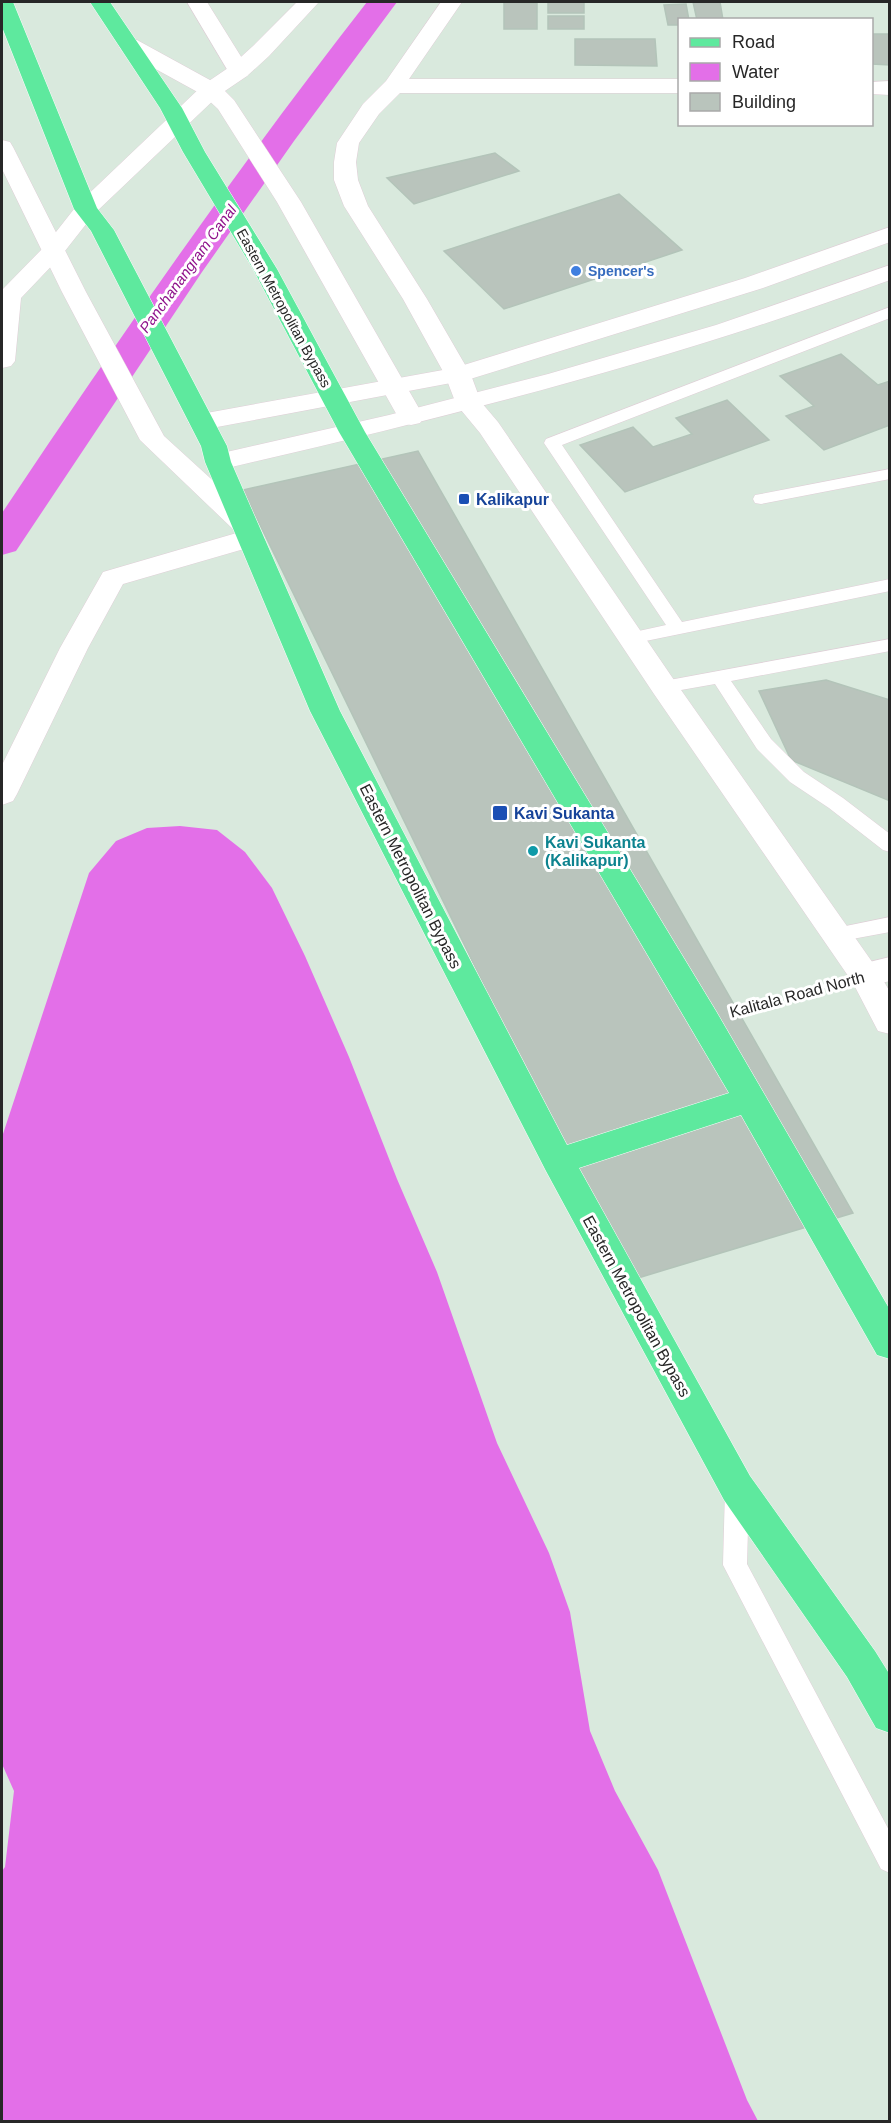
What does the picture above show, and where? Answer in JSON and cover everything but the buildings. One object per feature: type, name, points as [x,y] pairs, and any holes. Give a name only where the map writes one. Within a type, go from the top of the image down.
[{"type":"main road","name":"Eastern Metropolitan Bypass","points":[[2,2],[86,209],[102,230],[186,387],[214,446],[218,462],[325,711],[558,1161],[737,1488],[861,1664],[890,1714]]},
{"type":"main road","name":"Eastern Metropolitan Bypass","points":[[100,2],[171,108],[177,124],[265,269],[352,432],[704,1020],[890,1344]]},
{"type":"main road","points":[[558,1161],[748,1100]]},
{"type":"street","points":[[197,2],[239,71]]},
{"type":"street","points":[[2,361],[5,301],[53,251],[86,209],[177,124],[218,98],[239,71],[308,2]]},
{"type":"street","points":[[451,2],[435,22],[394,86],[371,109],[348,143],[345,162],[346,180],[356,206],[369,230],[415,299],[458,375],[469,404],[489,428],[664,687],[836,935],[877,972],[890,1022]]},
{"type":"street","points":[[129,45],[218,98],[289,202],[411,417]]},
{"type":"street","points":[[394,86],[678,86]]},
{"type":"street","points":[[873,88],[890,88]]},
{"type":"street","points":[[2,147],[74,292],[153,440],[248,531],[113,578],[74,648],[2,794]]},
{"type":"street","points":[[201,422],[458,375],[753,283],[890,234]]},
{"type":"street","points":[[218,462],[544,385],[718,334],[890,272]]},
{"type":"lane","points":[[677,628],[552,442],[890,312]]},
{"type":"lane","points":[[761,499],[890,474]]},
{"type":"lane","points":[[631,638],[890,585]]},
{"type":"lane","points":[[664,687],[890,645]]},
{"type":"lane","points":[[719,676],[764,744],[797,777],[890,845]]},
{"type":"lane","points":[[836,935],[890,924]]},
{"type":"lane","points":[[737,1488],[735,1564],[890,1860]]},
{"type":"path","name":"Kalitala Road North","points":[[704,1020],[877,972]]},
{"type":"water","points":[[180,826],[217,830],[245,852],[272,888],[305,956],[437,1272],[497,1443],[549,1553],[570,1612],[590,1731],[615,1791],[658,1870],[747,2100],[758,2121],[2,2121],[2,1871],[5,1867],[14,1791],[2,1764],[2,1137],[89,873],[116,841],[147,828]]},
{"type":"waterway","name":"Panchanangram Canal","points":[[2,542],[93,404],[234,201],[382,2]]},
{"type":"place","name":"Spencer's","points":[[576,271]]},
{"type":"place","name":"Kalikapur","points":[[464,499]]},
{"type":"place","name":"Kavi Sukanta","points":[[500,813]]},
{"type":"place","name":"Kavi Sukanta (Kalikapur)","points":[[533,851]]}]
